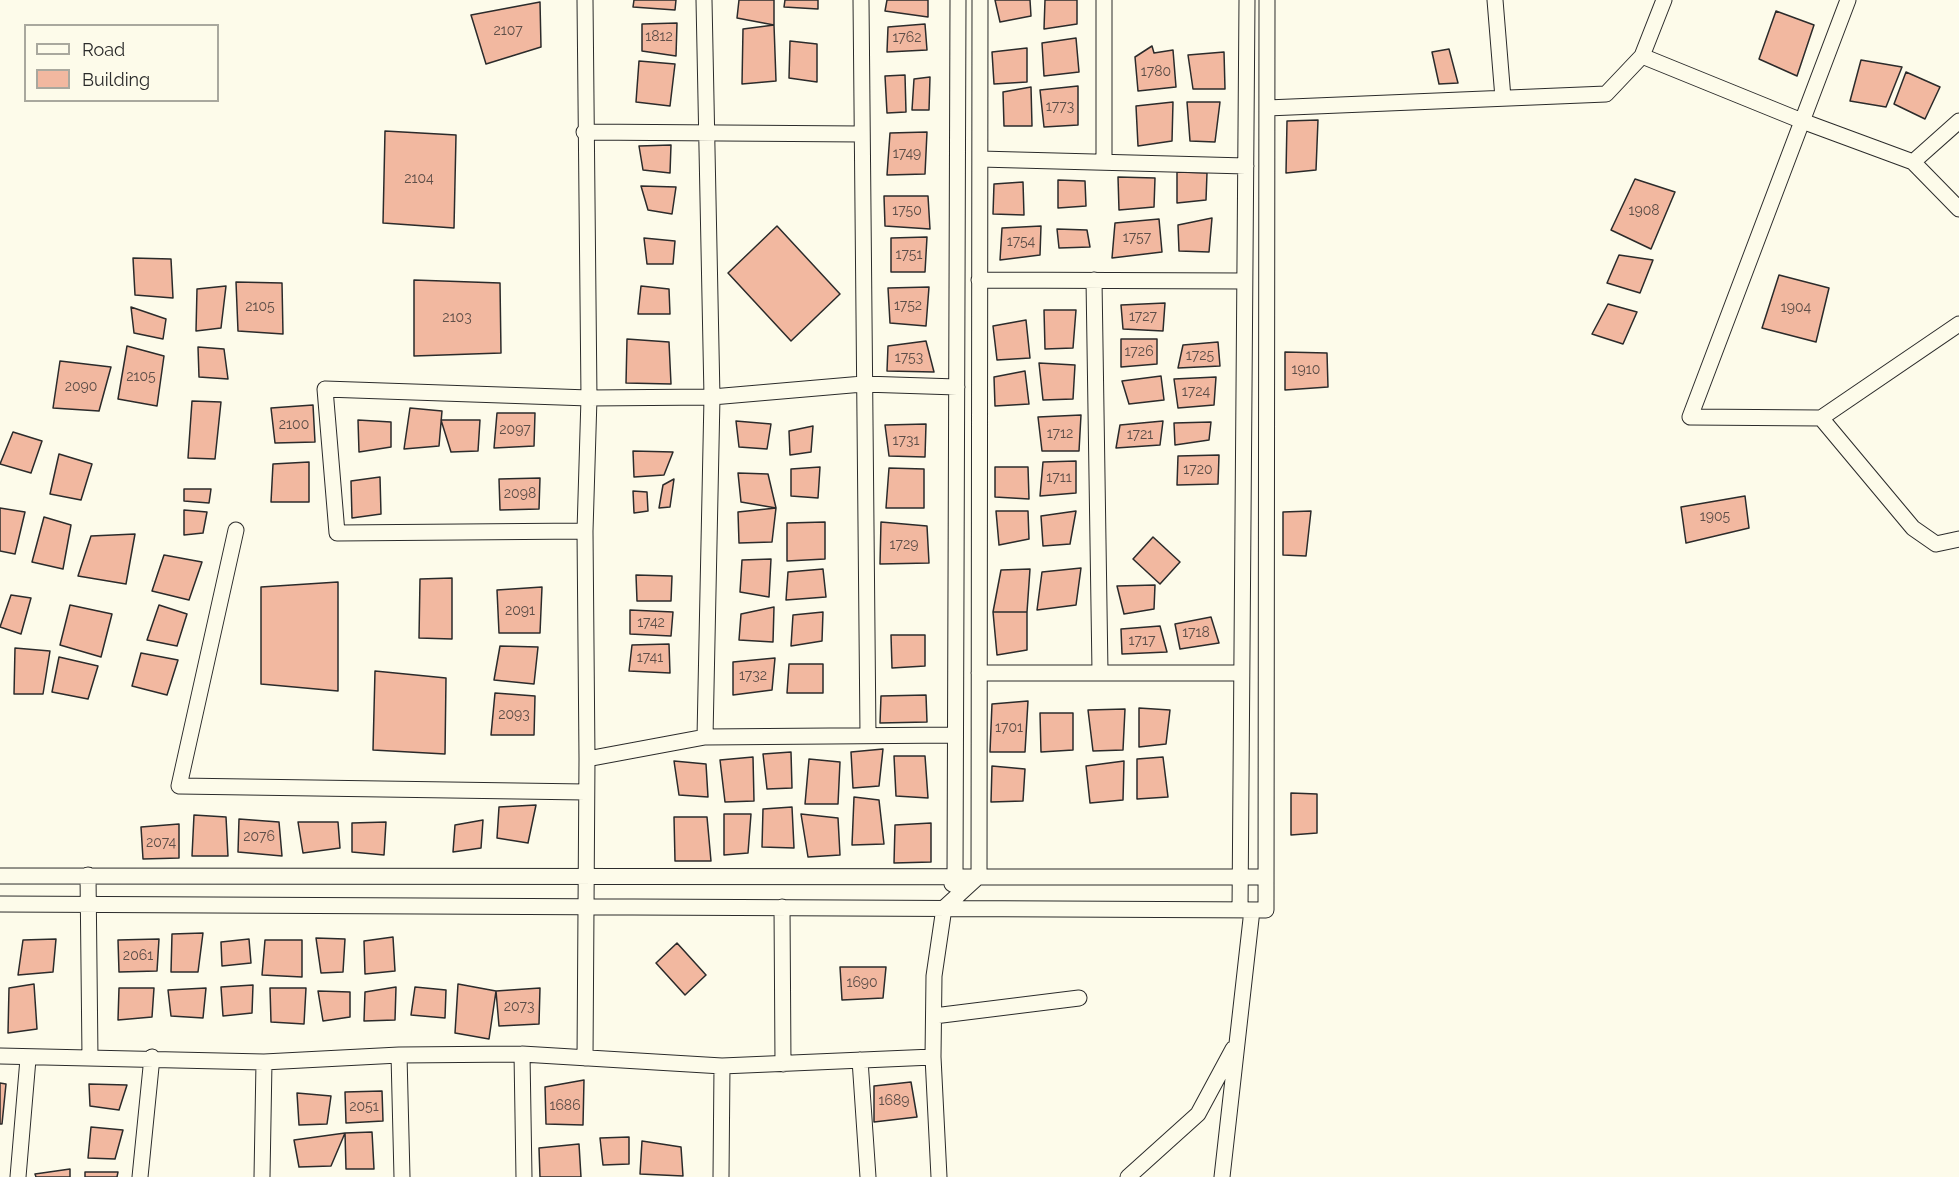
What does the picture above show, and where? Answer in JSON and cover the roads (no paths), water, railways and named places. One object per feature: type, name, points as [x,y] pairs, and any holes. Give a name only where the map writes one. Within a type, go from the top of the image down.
[{"type":"street","points":[[585,0],[584,132],[588,398],[585,531],[587,759],[585,1058]]},
{"type":"street","points":[[704,0],[712,397],[705,736]]},
{"type":"street","points":[[861,0],[868,735]]},
{"type":"street","points":[[939,1177],[933,1057],[934,976],[944,908],[955,876],[958,0]]},
{"type":"street","points":[[944,908],[979,876],[980,0]]},
{"type":"street","points":[[1104,0],[1104,161]]},
{"type":"street","points":[[1222,1177],[1238,1041],[1246,910],[1240,876],[1247,0]]},
{"type":"street","points":[[0,904],[1266,910],[1267,0]]},
{"type":"street","points":[[1495,0],[1503,98]]},
{"type":"street","points":[[1267,108],[1606,94],[1642,56],[1664,0]]},
{"type":"street","points":[[1848,0],[1690,417],[1821,418],[1959,324]]},
{"type":"street","points":[[1642,56],[1802,121],[1913,162],[1959,209]]},
{"type":"street","points":[[1913,162],[1959,121]]},
{"type":"street","points":[[584,132],[861,134]]},
{"type":"street","points":[[980,159],[1246,166]]},
{"type":"street","points":[[980,280],[1244,281]]},
{"type":"street","points":[[1094,280],[1100,672]]},
{"type":"street","points":[[585,531],[337,533],[325,389],[588,398],[712,397],[863,384],[957,387]]},
{"type":"street","points":[[1821,418],[1913,528],[1936,544],[1959,539]]},
{"type":"street","points":[[236,530],[178,786],[585,792]]},
{"type":"street","points":[[979,673],[1241,673]]},
{"type":"street","points":[[587,759],[705,736],[956,735]]},
{"type":"street","points":[[88,875],[90,1058]]},
{"type":"street","points":[[0,876],[1266,877]]},
{"type":"street","points":[[782,907],[783,1064]]},
{"type":"street","points":[[934,1016],[1079,998]]},
{"type":"street","points":[[1128,1177],[1198,1114],[1238,1041]]},
{"type":"street","points":[[522,1054],[524,1177]]},
{"type":"street","points":[[0,1056],[28,1059],[152,1058],[264,1062],[399,1055],[522,1054],[722,1066],[933,1057]]},
{"type":"street","points":[[399,1055],[402,1177]]},
{"type":"street","points":[[140,1177],[152,1058]]},
{"type":"street","points":[[18,1177],[28,1059]]},
{"type":"street","points":[[860,1060],[868,1177]]},
{"type":"street","points":[[262,1177],[264,1062]]},
{"type":"street","points":[[721,1177],[722,1066]]}]
